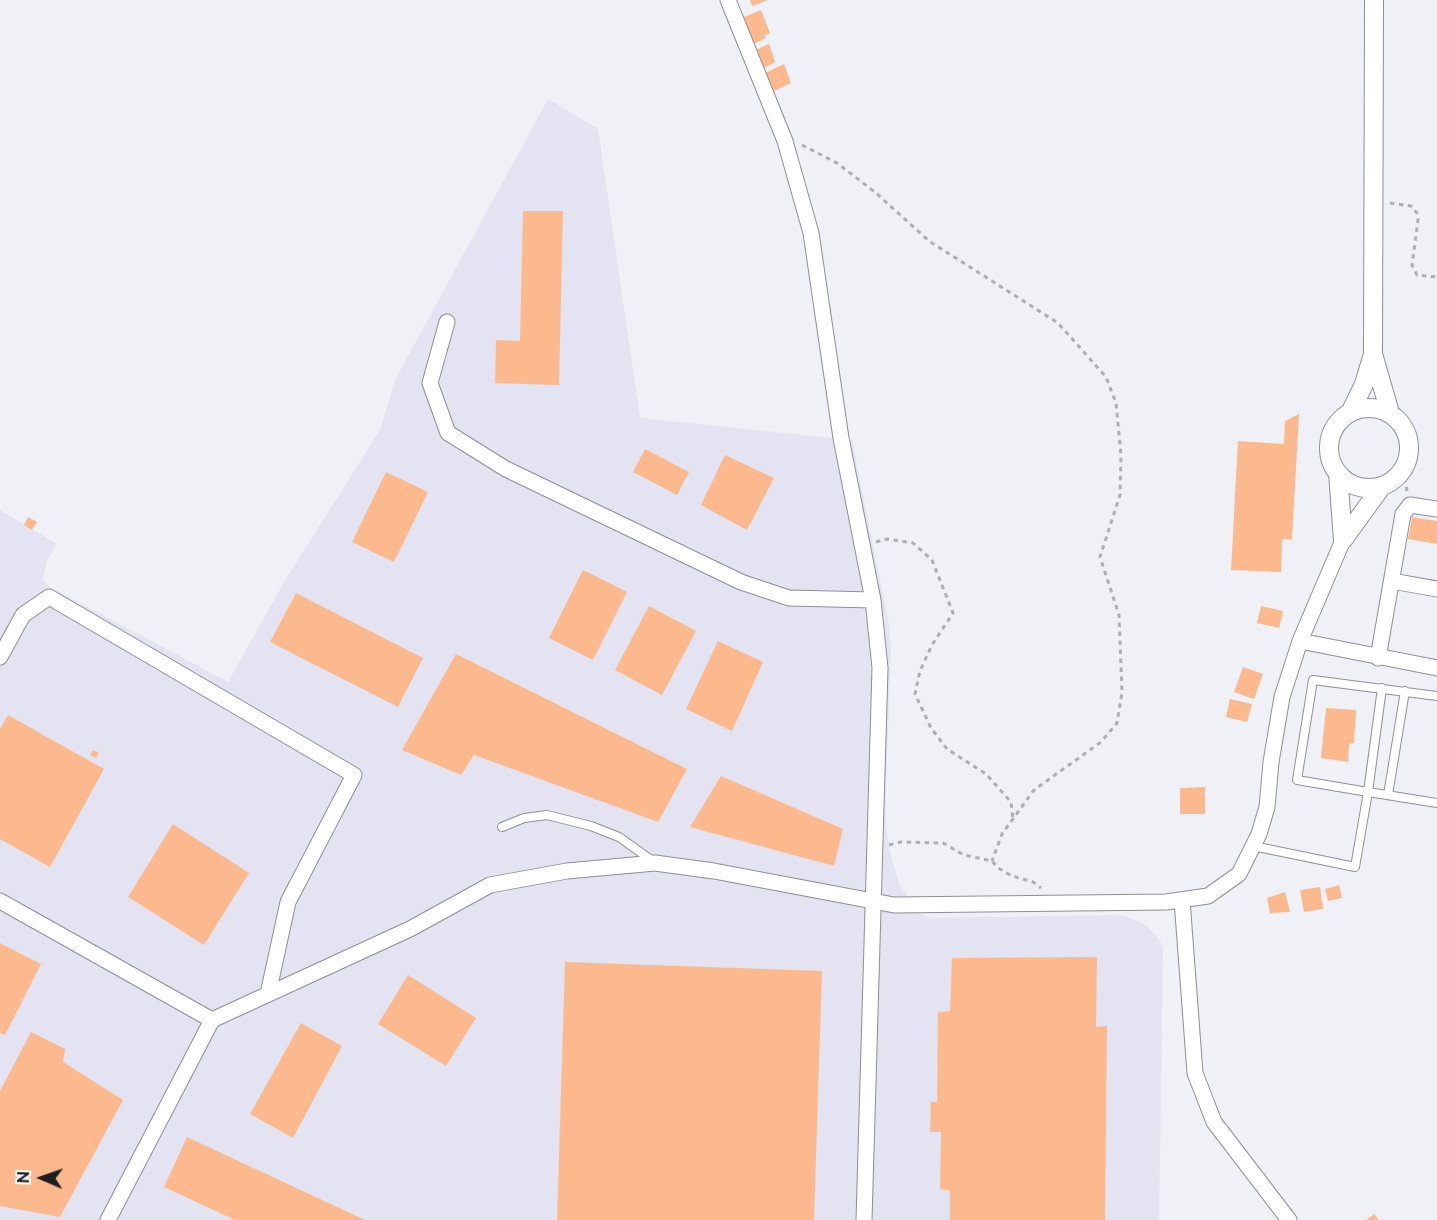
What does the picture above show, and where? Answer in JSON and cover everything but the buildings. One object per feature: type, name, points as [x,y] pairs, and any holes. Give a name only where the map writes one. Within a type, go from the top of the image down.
[{"type":"street","points":[[728,0],[783,136],[811,233],[841,438],[873,600],[880,668],[864,1220]]},
{"type":"street","points":[[1374,0],[1373,354],[1390,413]]},
{"type":"street","points":[[447,322],[430,383],[448,433],[506,469],[741,582],[789,598],[873,600]]},
{"type":"street","points":[[1351,411],[1364,384],[1373,354]]},
{"type":"street","points":[[1377,408],[1390,413],[1401,424],[1408,438],[1408,454],[1403,469],[1394,479],[1382,486],[1372,488],[1353,485],[1338,473],[1331,461],[1328,447],[1331,432],[1339,420],[1351,411],[1377,408]]},
{"type":"street","points":[[1338,473],[1343,540]]},
{"type":"street","points":[[108,1220],[212,1020],[411,930],[490,885],[567,871],[655,863],[714,871],[873,903],[993,906],[1182,900],[1208,896],[1239,874],[1253,846],[1267,807],[1271,762],[1282,697],[1300,641],[1343,540],[1382,486]]},
{"type":"street","points":[[1378,658],[1403,514],[1410,505],[1437,509]]},
{"type":"street","points":[[1392,581],[1437,589]]},
{"type":"street","points":[[0,657],[23,615],[50,597],[354,775],[288,902],[268,994]]},
{"type":"street","points":[[1300,641],[1437,668]]},
{"type":"street","points":[[1182,900],[1196,1073],[1214,1122],[1289,1220]]},
{"type":"street","points":[[0,901],[212,1020]]},
{"type":"lane","points":[[1437,696],[1313,680],[1297,780],[1437,803]]},
{"type":"lane","points":[[1253,846],[1355,867],[1382,688]]},
{"type":"lane","points":[[1388,795],[1405,691]]},
{"type":"lane","points":[[502,827],[524,818],[547,815],[591,825],[619,837],[655,863]]},
{"type":"path","points":[[783,136],[837,163],[876,193],[929,241],[1058,323],[1106,377],[1116,403],[1121,455],[1120,495],[1100,557],[1119,615],[1122,692],[1117,723],[1101,742],[1034,790],[1002,834],[992,861]]},
{"type":"path","points":[[1373,203],[1398,203],[1411,206],[1419,220],[1412,264],[1417,275],[1437,277]]},
{"type":"path","points":[[1403,469],[1410,505]]},
{"type":"path","points":[[862,546],[887,539],[913,543],[932,560],[953,613],[932,645],[920,671],[915,694],[930,728],[947,749],[986,774],[1011,802],[1013,820]]},
{"type":"path","points":[[874,864],[884,846],[901,842],[943,843],[964,855],[992,861],[998,868],[1012,876],[1033,882],[1062,903]]},
{"type":"shaded area","points":[[548,99],[598,129],[640,418],[852,440],[889,625],[891,648],[885,813],[889,848],[899,884],[922,915],[931,918],[1119,915],[1146,925],[1160,941],[1163,949],[1159,1220],[0,1220],[0,510],[57,544],[47,561],[43,579],[48,586],[228,682],[286,579],[380,430],[395,380]]}]
